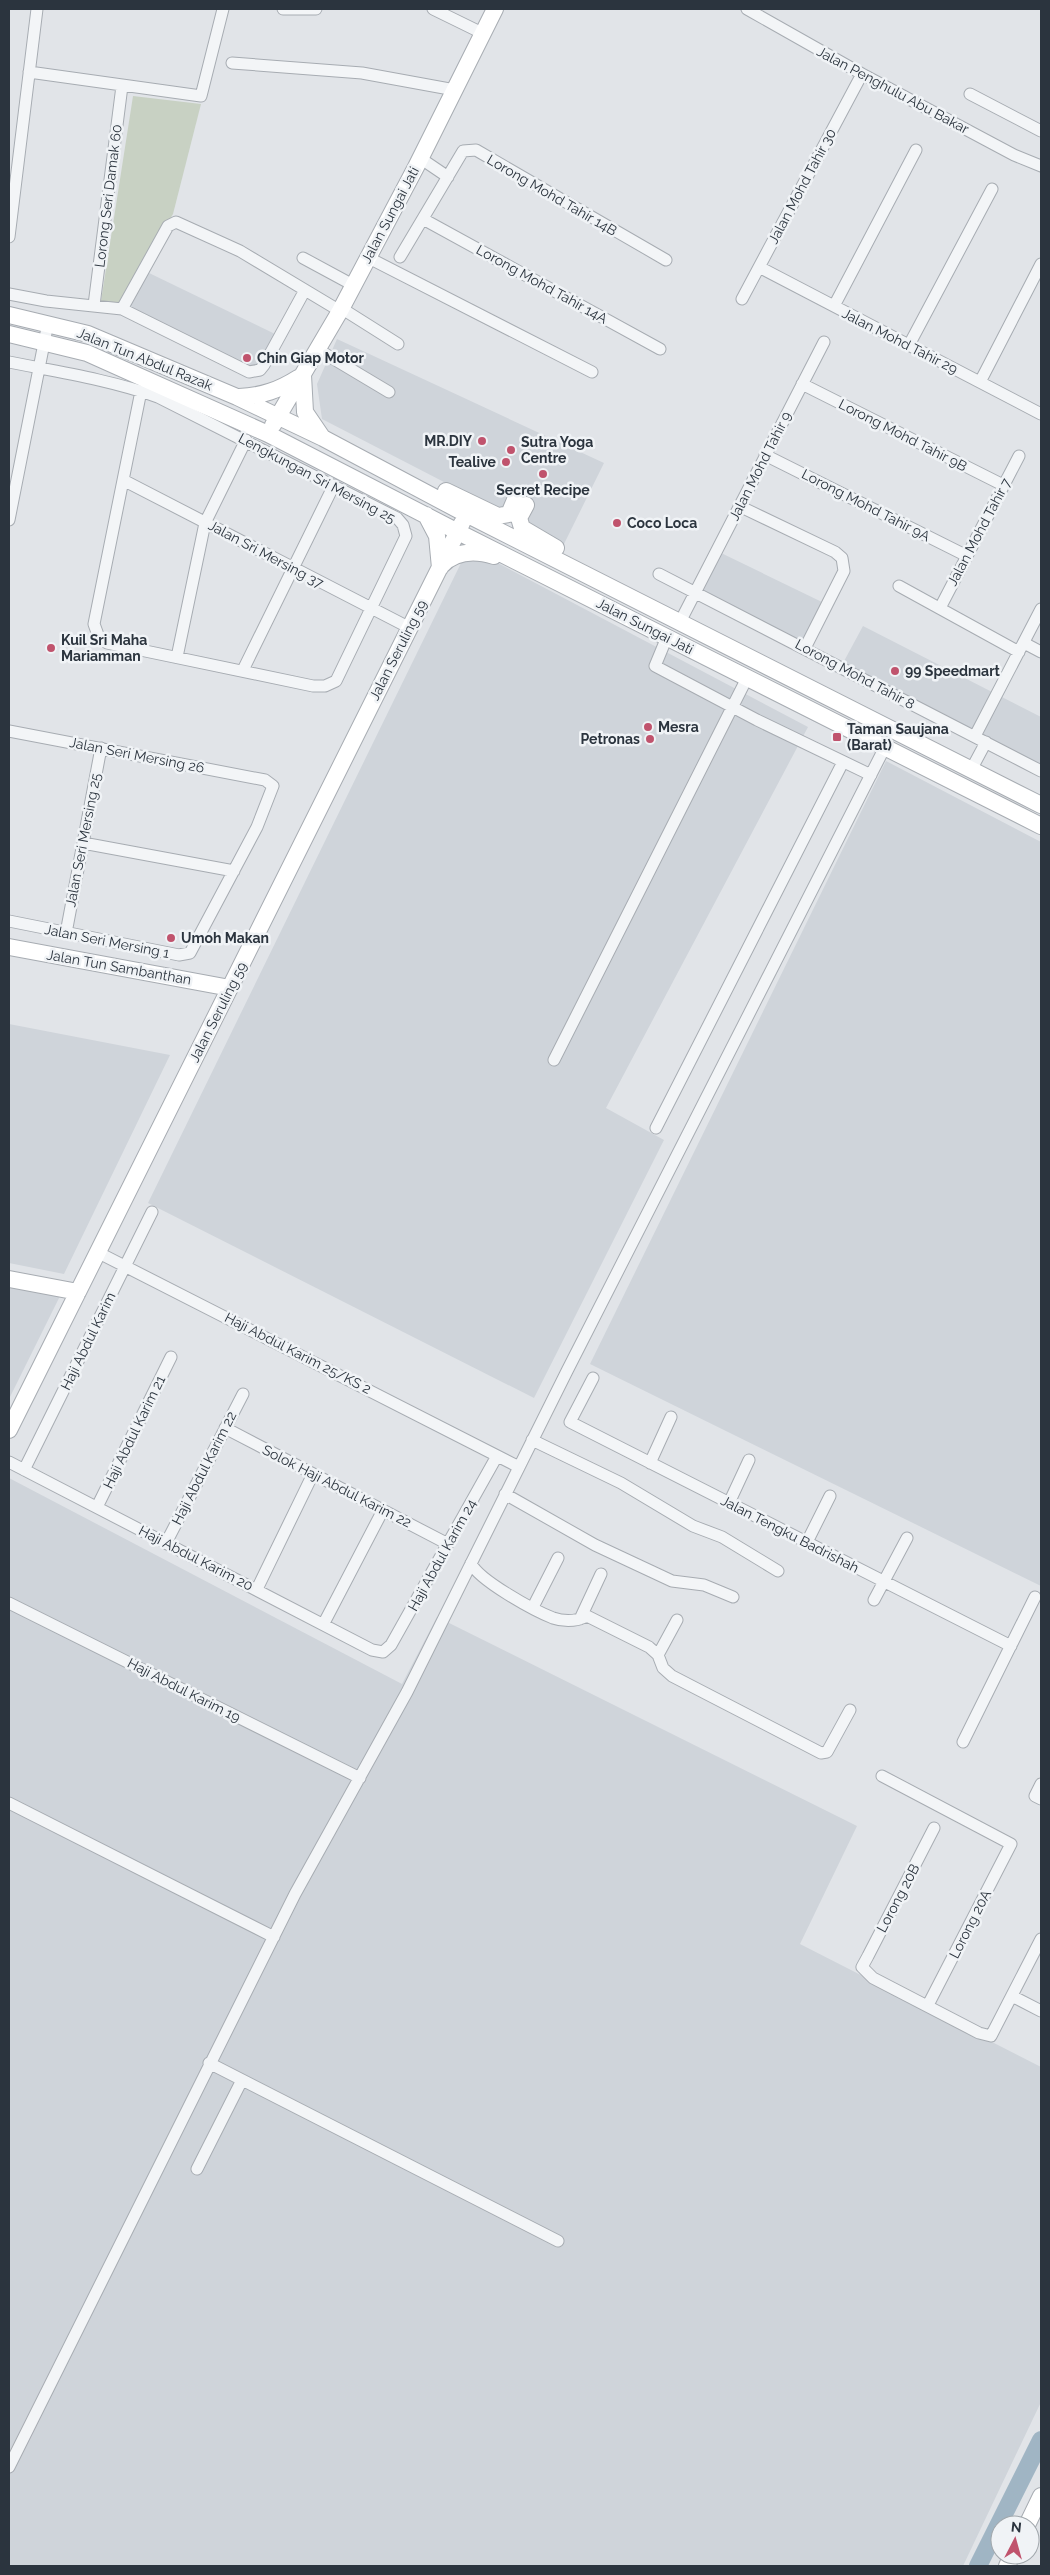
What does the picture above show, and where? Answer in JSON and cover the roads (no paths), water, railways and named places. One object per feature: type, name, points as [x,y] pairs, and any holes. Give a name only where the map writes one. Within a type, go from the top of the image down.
[{"type":"main road","name":"Jalan Sungai Jati","points":[[495,9],[455,90],[436,168],[374,260],[353,285],[345,312],[325,353],[303,375],[268,434],[1041,826]]},
{"type":"main road","name":"Jalan Tun Abdul Razak","points":[[9,315],[88,334],[237,397],[277,416]]},
{"type":"main road","name":"Jalan Tun Abdul Razak","points":[[9,334],[87,353],[120,366],[268,434]]},
{"type":"main road","points":[[237,397],[263,395],[281,389],[303,375],[305,412],[323,438]]},
{"type":"main road","name":"Jalan Sungai Jati","points":[[277,416],[1041,806]]},
{"type":"main road","points":[[406,481],[427,482],[498,516],[509,514],[521,503],[519,518],[522,528],[570,556],[581,572]]},
{"type":"main road","name":"Jalan Seruling 59","points":[[9,1430],[466,514]]},
{"type":"main road","points":[[426,515],[437,536],[440,568]]},
{"type":"main road","points":[[440,568],[448,558],[477,552],[527,567]]},
{"type":"main road","name":"Jalan Tun Sambanthan","points":[[9,947],[230,988]]},
{"type":"main road","points":[[9,1279],[78,1292]]},
{"type":"main road","points":[[1032,2515],[1041,2496]]},
{"type":"street","points":[[9,237],[37,9]]},
{"type":"street","points":[[29,72],[192,96],[203,94],[223,9]]},
{"type":"street","points":[[283,9],[316,9]]},
{"type":"street","points":[[433,9],[482,33]]},
{"type":"street","name":"Jalan Penghulu Abu Bakar","points":[[747,9],[862,74],[1014,155],[1041,166]]},
{"type":"street","points":[[232,64],[362,73],[455,90]]},
{"type":"street","name":"Jalan Mohd Tahir 30","points":[[742,299],[862,74]]},
{"type":"street","name":"Lorong Seri Damak 60","points":[[94,306],[122,86]]},
{"type":"street","points":[[970,94],[1041,131]]},
{"type":"street","name":"Lorong Mohd Tahir 14B","points":[[436,168],[463,151],[476,150],[666,260]]},
{"type":"street","points":[[834,306],[916,150]]},
{"type":"street","points":[[400,257],[423,219],[436,168]]},
{"type":"street","points":[[909,345],[992,189]]},
{"type":"street","name":"Lorong Mohd Tahir 14A","points":[[423,219],[660,349]]},
{"type":"street","points":[[122,309],[168,226],[176,222],[240,251],[398,344]]},
{"type":"street","points":[[303,258],[353,285]]},
{"type":"street","points":[[374,260],[592,372]]},
{"type":"street","points":[[980,382],[1041,264]]},
{"type":"street","name":"Jalan Mohd Tahir 29","points":[[759,267],[1041,414]]},
{"type":"street","name":"Jalan Tun Abdul Razak","points":[[9,294],[46,302],[122,309],[249,372],[254,372],[264,365],[305,290]]},
{"type":"street","points":[[9,520],[48,323]]},
{"type":"street","name":"Jalan Mohd Tahir 9","points":[[680,622],[824,342]]},
{"type":"street","points":[[325,353],[389,392]]},
{"type":"street","name":"Lengkungan Sri Mersing 25","points":[[9,362],[141,391],[158,397],[397,518],[403,525],[406,536],[336,681],[325,686],[313,686],[107,643],[98,636],[94,624],[141,391]]},
{"type":"street","name":"Lorong Mohd Tahir 9B","points":[[802,384],[1003,486]]},
{"type":"street","points":[[177,657],[206,522],[246,440]]},
{"type":"street","name":"Lorong Mohd Tahir 9A","points":[[766,455],[966,556]]},
{"type":"street","name":"Jalan Mohd Tahir 7","points":[[940,608],[1019,456]]},
{"type":"street","name":"Jalan Sri Mersing 37","points":[[123,480],[410,628]]},
{"type":"street","points":[[243,670],[334,485]]},
{"type":"street","points":[[739,506],[835,552],[842,558],[844,570],[805,648]]},
{"type":"street","name":"Lorong Mohd Tahir 8","points":[[659,574],[695,590],[1041,771]]},
{"type":"street","points":[[899,586],[1021,647],[1041,652]]},
{"type":"street","points":[[975,736],[1041,609]]},
{"type":"street","points":[[667,638],[655,666],[732,707],[871,775]]},
{"type":"street","points":[[554,1060],[747,678]]},
{"type":"street","name":"Jalan Seri Mersing 26","points":[[9,731],[265,780]]},
{"type":"street","points":[[971,770],[986,742]]},
{"type":"street","points":[[9,2467],[294,1894],[406,1692],[532,1440],[885,747]]},
{"type":"street","name":"Jalan Seri Mersing 25","points":[[66,933],[101,748]]},
{"type":"street","points":[[656,1128],[843,762]]},
{"type":"street","name":"Jalan Seri Mersing 1","points":[[9,922],[185,955],[190,953],[272,793],[273,786],[265,780]]},
{"type":"street","points":[[83,843],[234,870]]},
{"type":"street","name":"Haji Abdul Karim","points":[[24,1470],[152,1212]]},
{"type":"street","name":"Haji Abdul Karim 25/KS 2","points":[[98,1252],[519,1467]]},
{"type":"street","name":"Haji Abdul Karim 21","points":[[98,1508],[171,1357]]},
{"type":"street","name":"Jalan Tengku Badrishah","points":[[593,1378],[570,1422],[1011,1646]]},
{"type":"street","name":"Haji Abdul Karim 22","points":[[166,1542],[242,1394]]},
{"type":"street","points":[[650,1463],[671,1417]]},
{"type":"street","name":"Solok Haji Abdul Karim 22","points":[[225,1428],[448,1544]]},
{"type":"street","points":[[532,1440],[622,1483],[693,1526],[722,1537],[778,1571]]},
{"type":"street","name":"Haji Abdul Karim 24","points":[[383,1652],[391,1645],[497,1456]]},
{"type":"street","points":[[729,1503],[749,1460]]},
{"type":"street","name":"Haji Abdul Karim 20","points":[[9,1462],[324,1623],[372,1650],[383,1652]]},
{"type":"street","points":[[257,1589],[313,1474]]},
{"type":"street","points":[[505,1494],[595,1545],[672,1581],[704,1585],[733,1597]]},
{"type":"street","points":[[807,1542],[830,1496]]},
{"type":"street","points":[[324,1623],[383,1510]]},
{"type":"street","points":[[874,1600],[907,1538]]},
{"type":"street","points":[[533,1607],[558,1558]]},
{"type":"street","points":[[471,1563],[474,1571],[485,1580],[554,1618],[571,1621],[587,1616],[649,1647],[658,1655],[663,1668],[672,1676],[820,1753],[827,1752],[850,1710]]},
{"type":"street","points":[[580,1619],[601,1574]]},
{"type":"street","points":[[963,1742],[1035,1597]]},
{"type":"street","name":"Haji Abdul Karim 19","points":[[9,1603],[360,1778]]},
{"type":"street","points":[[658,1655],[677,1620]]},
{"type":"street","name":"Lorong 20A","points":[[882,1776],[1011,1844],[928,2005]]},
{"type":"street","points":[[1038,1798],[1041,1784]]},
{"type":"street","points":[[9,1803],[274,1937]]},
{"type":"street","name":"Lorong 20B","points":[[928,2005],[873,1978],[862,1968],[934,1828]]},
{"type":"street","points":[[928,2005],[980,2033],[991,2036],[1041,1939]]},
{"type":"street","points":[[1012,1996],[1041,2011]]},
{"type":"street","points":[[209,2063],[558,2241]]},
{"type":"street","points":[[197,2169],[242,2080]]},
{"type":"waterway","points":[[978,2566],[1041,2440]]},
{"type":"place","name":"Chin Giap Motor","points":[[247,358]]},
{"type":"place","name":"MR.DIY","points":[[482,441]]},
{"type":"place","name":"Sutra Yoga Centre","points":[[511,450]]},
{"type":"place","name":"Tealive","points":[[506,462]]},
{"type":"place","name":"Secret Recipe","points":[[543,474]]},
{"type":"place","name":"Coco Loca","points":[[617,523]]},
{"type":"place","name":"Kuil Sri Maha Mariamman","points":[[51,648]]},
{"type":"place","name":"99 Speedmart","points":[[895,671]]},
{"type":"place","name":"Mesra","points":[[648,727]]},
{"type":"place","name":"Taman Saujana (Barat)","points":[[837,737]]},
{"type":"place","name":"Petronas","points":[[650,739]]},
{"type":"place","name":"Umoh Makan","points":[[171,938]]}]
